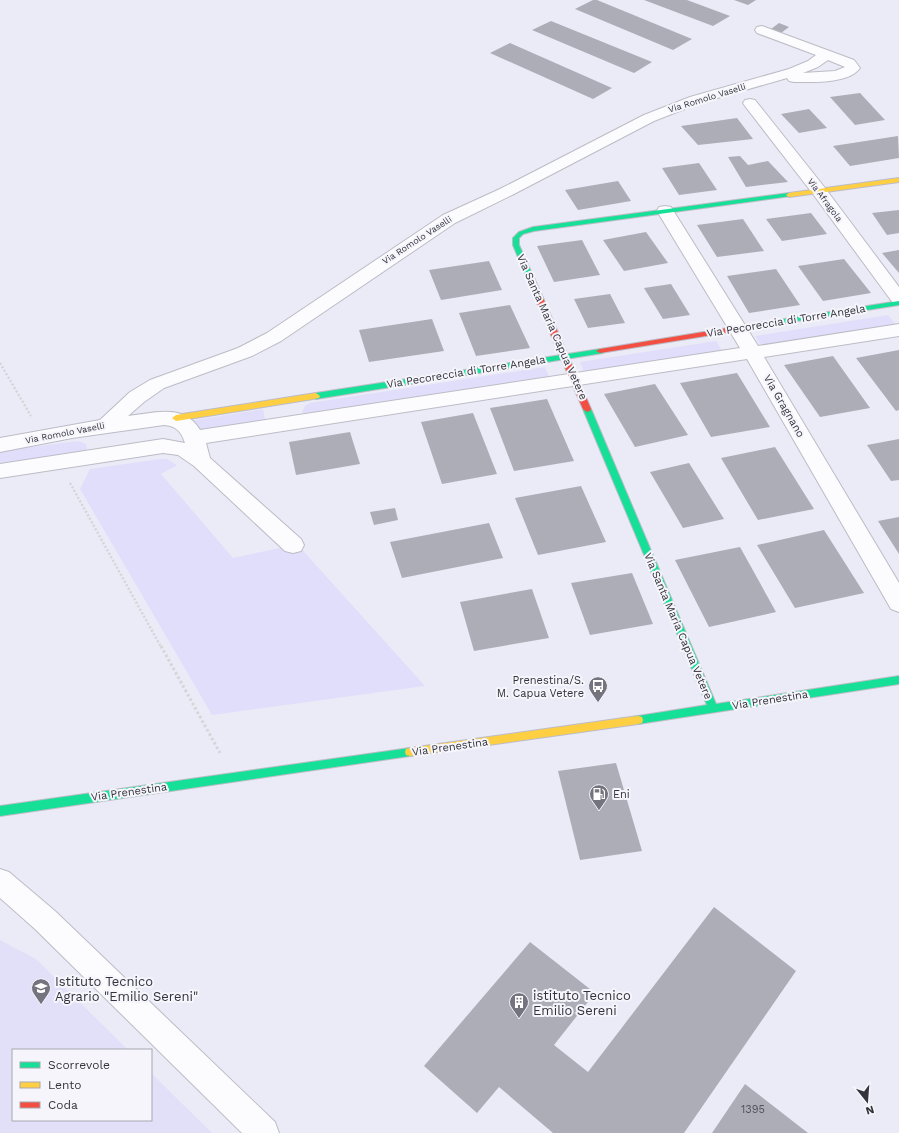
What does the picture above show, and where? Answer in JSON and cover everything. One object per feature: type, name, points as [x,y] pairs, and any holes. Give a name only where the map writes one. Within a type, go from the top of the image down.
[{"type":"street","points":[[757,83],[793,78],[838,75],[852,70],[853,68],[849,63],[762,30]]},
{"type":"street","name":"Via Romolo Vaselli","points":[[0,445],[106,426],[137,397],[157,384],[231,358],[260,345],[281,333],[442,223],[607,139],[674,108],[801,70],[827,54]]},
{"type":"street","name":"Via Afragola","points":[[750,103],[819,191],[899,299]]},
{"type":"street","name":"Via Santa Maria Capua Vetere","points":[[713,709],[575,379],[516,245],[516,238],[518,234],[533,229],[899,180]]},
{"type":"street","name":"Via Gragnano","points":[[665,211],[737,329],[754,353],[899,603]]},
{"type":"street","name":"Via Pecoreccia di Torre Angela","points":[[106,426],[285,402],[565,356],[899,304]]},
{"type":"street","name":"Via Pecoreccia di Torre Angela","points":[[194,438],[899,330]]},
{"type":"street","points":[[157,384],[147,409],[162,419],[185,423],[194,438],[201,461]]},
{"type":"street","points":[[285,402],[283,413],[288,423]]},
{"type":"street","points":[[154,447],[162,419]]},
{"type":"street","points":[[106,426],[107,454]]},
{"type":"street","points":[[0,471],[154,447],[176,447],[183,449],[201,461],[293,545]]},
{"type":"street","name":"Via Prenestina","points":[[0,811],[713,709],[899,680]]},
{"type":"street","points":[[0,881],[45,920],[264,1133]]},
{"type":"path","points":[[0,363],[43,437]]},
{"type":"path","points":[[58,462],[233,777]]},
{"type":"shaded area","points":[[888,315],[896,325],[761,346],[755,336]]},
{"type":"shaded area","points":[[716,341],[723,352],[585,374],[580,362]]},
{"type":"shaded area","points":[[545,367],[550,379],[305,415],[302,412],[305,406],[310,403]]},
{"type":"shaded area","points":[[263,409],[266,423],[200,433],[189,421]]},
{"type":"shaded area","points":[[78,441],[86,444],[87,449],[84,452],[0,466],[0,451]]},
{"type":"shaded area","points":[[167,459],[177,465],[161,474],[233,558],[297,544],[425,686],[212,715],[80,489],[90,469]]},
{"type":"shaded area","name":"Istituto Tecnico Agrario \"Emilio Sereni\"","points":[[0,940],[36,959],[127,1049],[12,1049],[12,1121],[152,1121],[152,1074],[212,1133],[0,1133]]},
{"type":"building","points":[[593,0],[597,0],[692,39],[673,50],[575,9]]},
{"type":"building","points":[[644,0],[687,0],[730,16],[713,26]]},
{"type":"building","points":[[734,0],[756,0],[748,5]]},
{"type":"building","points":[[551,21],[652,62],[634,73],[532,30]]},
{"type":"building","points":[[779,23],[789,27],[781,33],[771,29]]},
{"type":"building","points":[[510,43],[612,88],[593,99],[490,53]]},
{"type":"building","points":[[860,93],[885,120],[855,125],[830,97]]},
{"type":"building","points":[[809,109],[827,128],[799,133],[781,114]]},
{"type":"building","points":[[737,118],[753,139],[698,145],[681,126]]},
{"type":"building","points":[[898,136],[899,158],[850,166],[833,146]]},
{"type":"building","points":[[740,156],[748,165],[768,161],[788,182],[746,187],[728,157]]},
{"type":"building","points":[[699,163],[717,190],[679,195],[662,168]]},
{"type":"building","points":[[618,181],[631,201],[578,210],[565,190]]},
{"type":"building","points":[[899,210],[899,233],[887,235],[872,213]]},
{"type":"building","points":[[811,213],[827,234],[782,241],[766,219]]},
{"type":"building","points":[[743,219],[764,251],[717,257],[697,225]]},
{"type":"building","points":[[646,232],[668,263],[624,271],[603,240]]},
{"type":"building","points":[[582,240],[600,275],[554,282],[537,246]]},
{"type":"building","points":[[899,250],[899,273],[882,253]]},
{"type":"building","points":[[844,259],[871,293],[823,301],[798,266]]},
{"type":"building","points":[[489,261],[502,290],[441,300],[429,270]]},
{"type":"building","points":[[776,269],[800,305],[749,313],[727,276]]},
{"type":"building","points":[[671,284],[690,315],[663,319],[644,288]]},
{"type":"building","points":[[610,294],[625,323],[588,328],[574,299]]},
{"type":"building","points":[[510,305],[530,348],[476,356],[459,313]]},
{"type":"building","points":[[432,319],[444,351],[369,362],[359,330]]},
{"type":"building","points":[[899,350],[899,410],[896,411],[856,358]]},
{"type":"building","points":[[833,356],[870,408],[820,417],[784,365]]},
{"type":"building","points":[[737,373],[770,427],[711,437],[680,383]]},
{"type":"building","points":[[655,384],[688,435],[635,447],[604,394]]},
{"type":"building","points":[[547,399],[574,461],[514,471],[490,408]]},
{"type":"building","points":[[473,413],[497,474],[442,484],[421,422]]},
{"type":"building","points":[[350,432],[360,464],[296,475],[289,442]]},
{"type":"building","points":[[899,439],[899,480],[891,481],[867,445]]},
{"type":"building","points":[[775,447],[814,509],[758,520],[721,458]]},
{"type":"building","points":[[689,463],[724,519],[683,528],[650,472]]},
{"type":"building","points":[[581,486],[606,542],[538,555],[515,498]]},
{"type":"building","points":[[395,508],[398,520],[374,525],[370,512]]},
{"type":"building","points":[[899,517],[899,554],[878,521]]},
{"type":"building","points":[[489,523],[503,558],[402,578],[390,542]]},
{"type":"building","points":[[824,530],[864,593],[795,608],[757,545]]},
{"type":"building","points":[[740,547],[776,612],[709,627],[675,560]]},
{"type":"building","points":[[632,573],[653,624],[590,635],[571,583]]},
{"type":"building","points":[[532,589],[549,638],[474,651],[460,602]]},
{"type":"building","name":"Eni","points":[[616,763],[642,851],[580,860],[558,771]]},
{"type":"building","points":[[714,907],[796,971],[684,1133],[553,1133],[499,1087],[477,1113],[424,1066],[530,942],[595,993],[554,1045],[588,1072]]},
{"type":"building","points":[[745,1084],[808,1133],[712,1133]]},
{"type":"traffic: fast","points":[[539,298],[516,245],[516,238],[521,233],[533,229],[789,195]]},
{"type":"traffic: fast","points":[[746,327],[899,303]]},
{"type":"traffic: fast","points":[[316,396],[600,351]]},
{"type":"traffic: fast","points":[[587,409],[713,709]]},
{"type":"traffic: fast","points":[[638,720],[899,680]]},
{"type":"traffic: fast","points":[[0,811],[410,752]]},
{"type":"traffic: slow","points":[[789,195],[899,180]]},
{"type":"traffic: slow","points":[[176,418],[316,396]]},
{"type":"traffic: slow","points":[[410,752],[638,720]]},
{"type":"traffic: jam","points":[[539,298],[587,409]]},
{"type":"traffic: jam","points":[[600,351],[746,327]]},
{"type":"place","name":"Prenestina/S. M. Capua Vetere","points":[[598,703]]},
{"type":"place","name":"Eni","points":[[599,811]]},
{"type":"place","name":"Istituto Tecnico Agrario \"Emilio Sereni\"","points":[[41,1005]]},
{"type":"place","name":"istituto Tecnico Emilio Sereni","points":[[519,1019]]}]
